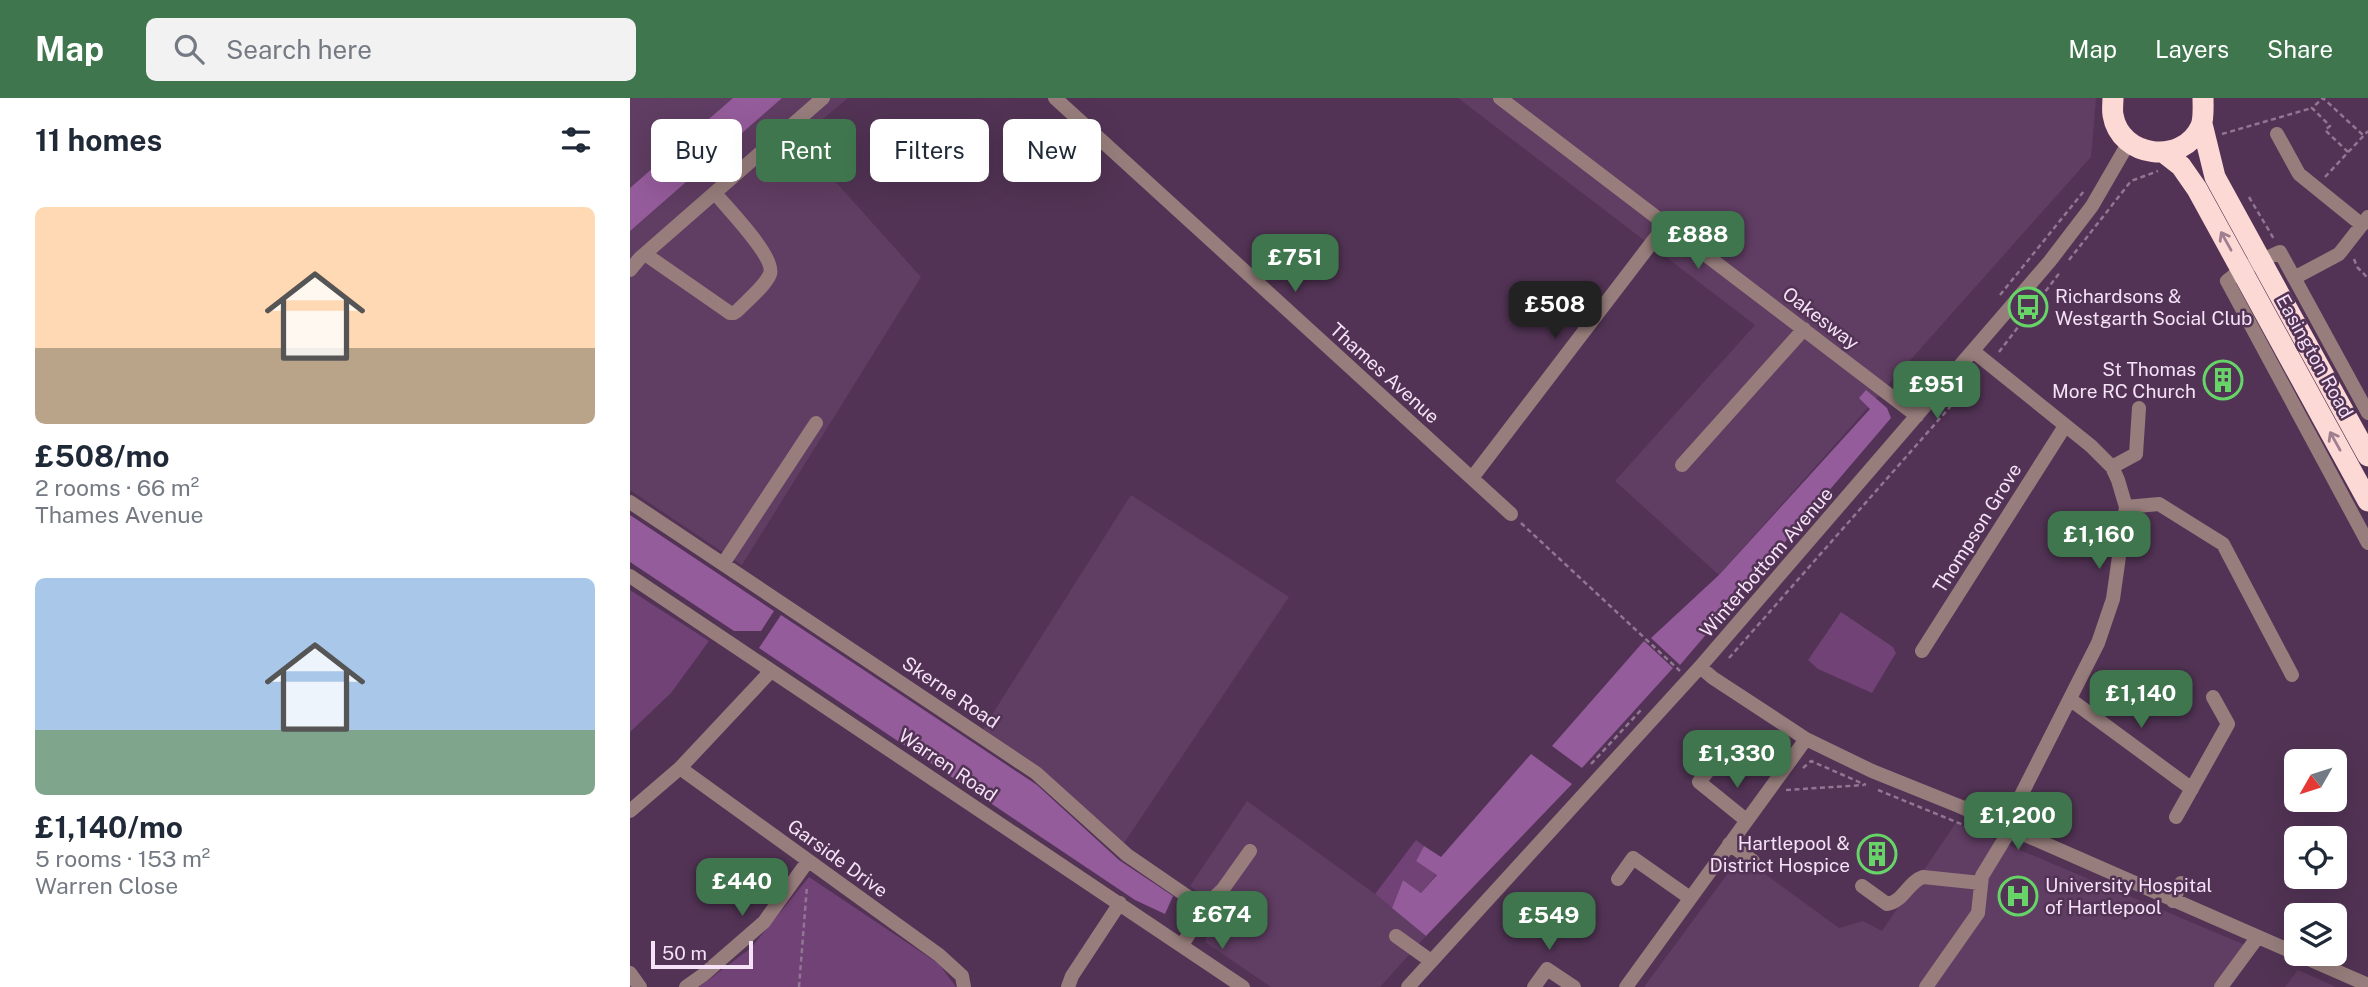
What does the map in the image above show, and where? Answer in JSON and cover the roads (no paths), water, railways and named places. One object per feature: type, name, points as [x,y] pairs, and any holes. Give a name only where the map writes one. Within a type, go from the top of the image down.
[{"type":"highway","points":[[2113,98],[2113,116],[2121,133],[2129,142],[2148,152],[2176,150],[2204,132]]},
{"type":"highway","name":"Easington Road","points":[[2203,98],[2204,132],[2215,177],[2250,264],[2368,501]]},
{"type":"highway","name":"Easington Road","points":[[2163,152],[2181,166],[2250,264],[2368,456]]},
{"type":"street","points":[[630,270],[823,98]]},
{"type":"street","name":"Thames Avenue","points":[[1055,98],[1511,514]]},
{"type":"street","name":"Oakesway","points":[[1500,98],[1917,416]]},
{"type":"street","points":[[2277,134],[2300,174],[2365,220],[2339,254],[2294,278]]},
{"type":"street","name":"Winterbottom Avenue","points":[[1408,987],[1700,667],[2050,261],[2092,206],[2129,142]]},
{"type":"street","points":[[645,254],[730,313],[737,311],[770,275],[771,266],[757,243],[715,193]]},
{"type":"street","points":[[1472,478],[1666,224]]},
{"type":"street","name":"Easington Road","points":[[2250,264],[2280,252],[2368,413]]},
{"type":"street","points":[[2250,264],[2227,281],[2368,543]]},
{"type":"street","points":[[1682,465],[1804,330]]},
{"type":"street","points":[[1926,987],[1978,913],[1982,876],[2008,829],[2098,643],[2113,599],[2126,507],[2112,467],[2091,446],[1973,351]]},
{"type":"street","points":[[2112,467],[2136,454],[2139,408]]},
{"type":"street","points":[[723,564],[816,423]]},
{"type":"street","name":"Thompson Grove","points":[[1922,651],[2065,426]]},
{"type":"street","name":"Skerne Road","points":[[630,502],[1036,773],[1119,848],[1197,903],[1202,912],[1224,924]]},
{"type":"street","points":[[2126,507],[2159,504],[2223,544],[2292,675]]},
{"type":"street","name":"Warren Road","points":[[630,576],[1182,945],[1227,983],[1243,987]]},
{"type":"street","points":[[1700,667],[1806,739],[1872,771],[2368,985]]},
{"type":"street","points":[[630,811],[680,768],[771,671]]},
{"type":"street","points":[[2176,817],[2228,724],[2213,697]]},
{"type":"street","points":[[2071,700],[2192,789]]},
{"type":"street","points":[[1626,987],[1806,739]]},
{"type":"street","points":[[1716,761],[1699,782],[1746,820]]},
{"type":"street","name":"Garside Drive","points":[[680,768],[939,955],[962,976],[964,987]]},
{"type":"street","points":[[1729,844],[1753,861]]},
{"type":"street","points":[[1182,945],[1202,912],[1223,889],[1250,851]]},
{"type":"street","points":[[1618,879],[1633,858],[1690,898]]},
{"type":"street","points":[[685,987],[703,975],[764,922],[808,861]]},
{"type":"street","points":[[1862,886],[1887,904],[1897,901],[1908,887],[1923,877],[1981,883]]},
{"type":"street","points":[[2173,901],[2182,883]]},
{"type":"street","points":[[1068,987],[1072,976],[1120,903]]},
{"type":"street","points":[[1396,936],[1431,961]]},
{"type":"street","points":[[2221,987],[2258,938]]},
{"type":"street","points":[[1534,987],[1547,969],[1574,987]]},
{"type":"street","points":[[630,973],[640,987]]},
{"type":"place","name":"Richardsons & Westgarth Social Club","points":[[2028,307]]},
{"type":"place","name":"St Thomas More RC Church","points":[[2223,380]]},
{"type":"place","name":"Hartlepool & District Hospice","points":[[1877,854]]},
{"type":"place","name":"University Hospital of Hartlepool","points":[[2018,896]]}]
